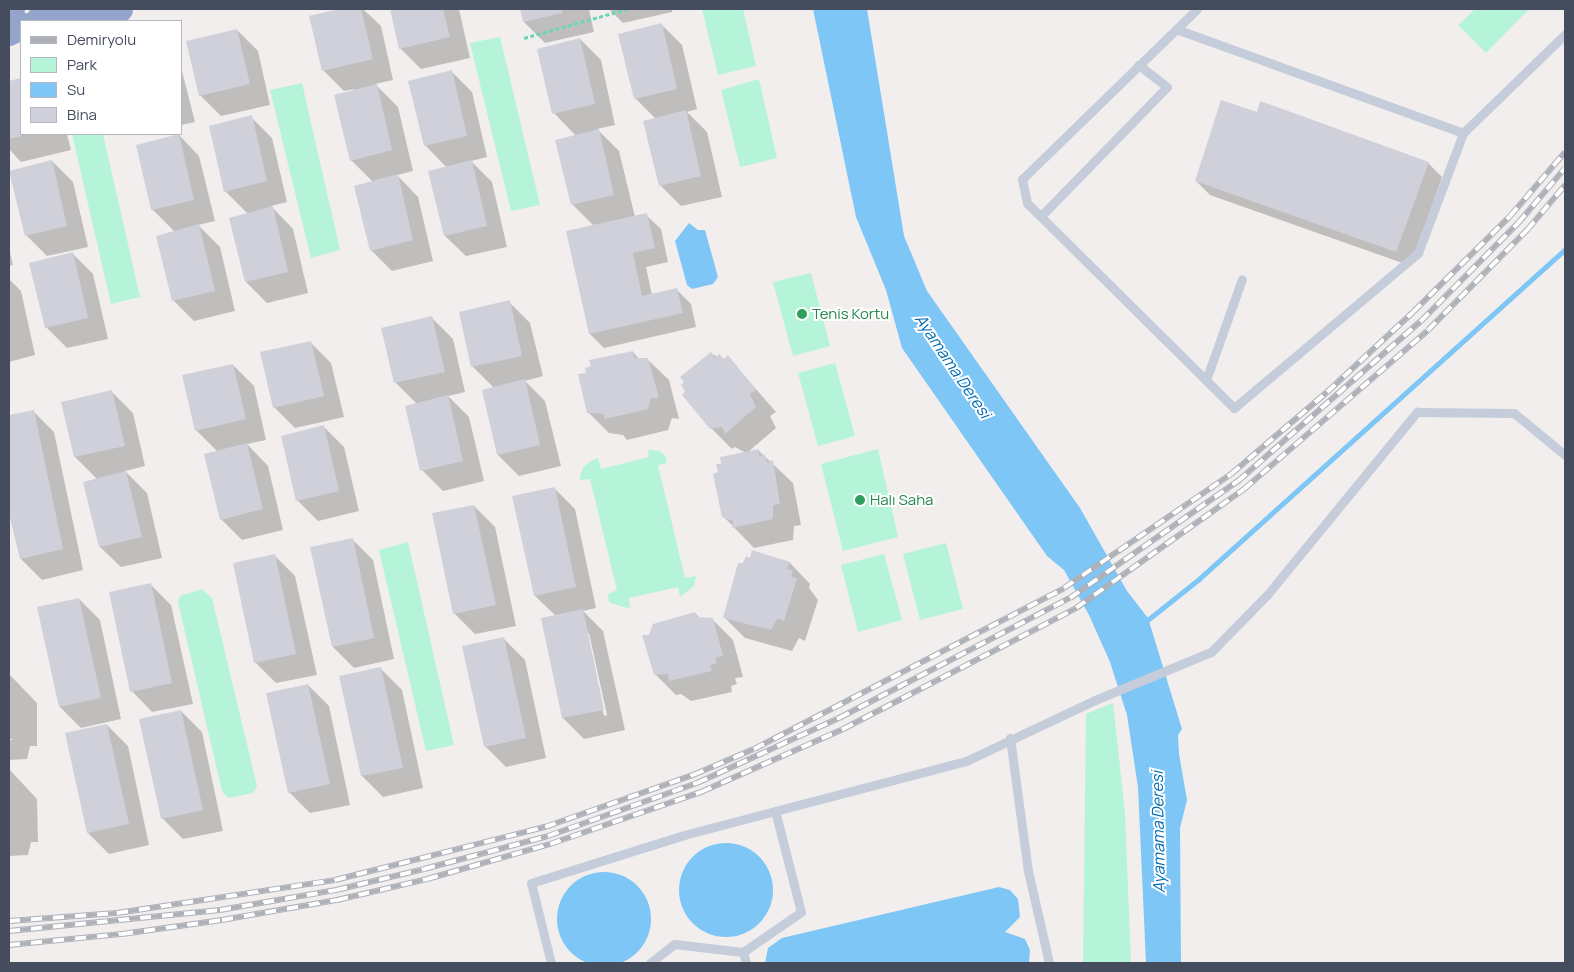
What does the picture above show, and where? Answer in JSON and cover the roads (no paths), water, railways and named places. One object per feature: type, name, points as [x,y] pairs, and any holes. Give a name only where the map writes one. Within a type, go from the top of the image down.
[{"type":"highway","points":[[46,20],[119,9]]},
{"type":"lane","points":[[1197,9],[1022,180],[1027,203],[1234,408],[1418,253],[1463,133],[1565,34]]},
{"type":"lane","points":[[1176,29],[1463,133]]},
{"type":"lane","points":[[1041,216],[1168,87],[1139,65]]},
{"type":"lane","points":[[1206,380],[1242,279]]},
{"type":"lane","points":[[551,963],[531,883],[684,835],[966,761],[1010,738],[1095,700],[1211,652],[1267,595],[1417,412],[1514,412],[1565,454]]},
{"type":"lane","points":[[1010,738],[1028,871],[1049,963]]},
{"type":"lane","points":[[650,963],[674,944],[743,952],[800,912],[775,811]]},
{"type":"lane","points":[[743,952],[746,963]]},
{"type":"water","name":"Ayamama Deresi","points":[[813,9],[867,9],[904,236],[927,291],[1080,508],[1127,591],[1148,618],[1182,729],[1178,735],[1179,754],[1187,800],[1180,828],[1181,963],[1146,963],[1138,787],[1127,715],[1110,662],[1089,615],[1064,570],[1047,556],[902,348],[886,290],[856,217]]},
{"type":"water","points":[[689,223],[698,230],[705,230],[718,277],[713,284],[692,289],[687,285],[675,241]]},
{"type":"water","points":[[726,843],[744,847],[759,857],[769,872],[773,890],[769,908],[759,923],[744,933],[726,937],[708,933],[693,923],[683,908],[679,890],[683,872],[693,857],[708,847]]},
{"type":"water","points":[[604,872],[622,876],[637,886],[647,901],[651,919],[647,937],[637,952],[622,962],[604,966],[586,962],[571,952],[561,937],[557,919],[561,901],[571,886],[586,876]]},
{"type":"water","points":[[999,887],[1010,890],[1018,899],[1020,917],[1005,932],[1025,939],[1030,950],[1029,963],[765,963],[768,948],[782,938]]},
{"type":"waterway","points":[[1145,622],[1199,579],[1565,250]]},
{"type":"railway","points":[[9,921],[117,913],[335,880],[545,827],[693,775],[754,749],[1064,588],[1231,474],[1327,392],[1413,312],[1510,216],[1565,152]]},
{"type":"railway","points":[[9,931],[220,910],[336,890],[424,869],[548,836],[697,783],[839,718],[1070,598],[1238,481],[1421,321],[1518,223],[1565,168]]},
{"type":"railway","points":[[9,945],[122,934],[222,920],[337,900],[427,879],[550,844],[701,792],[843,729],[1076,608],[1244,489],[1428,330],[1527,230],[1565,185]]},
{"type":"place","name":"Tenis Kortu","points":[[802,314]]},
{"type":"place","name":"Halı Saha","points":[[860,500]]}]
